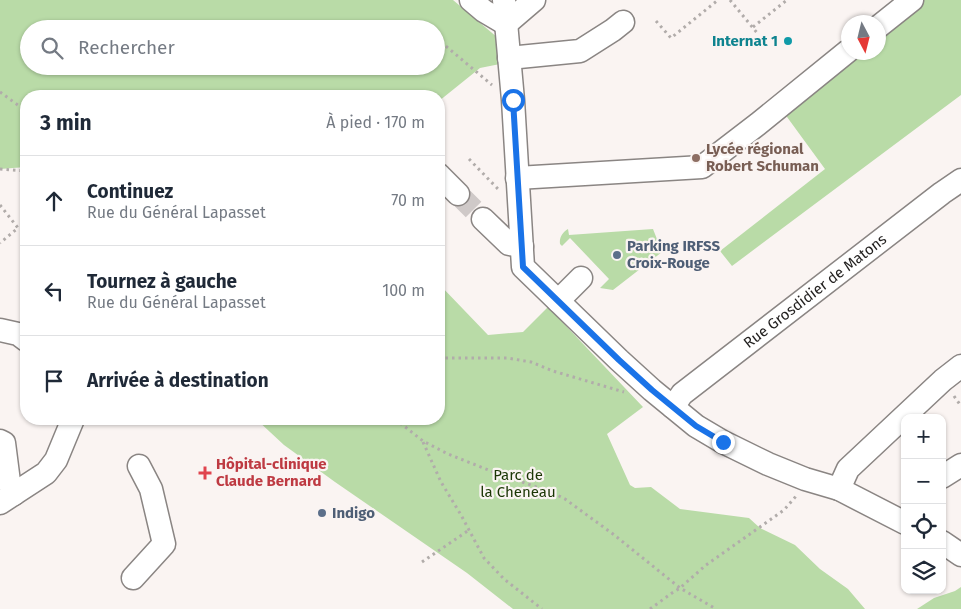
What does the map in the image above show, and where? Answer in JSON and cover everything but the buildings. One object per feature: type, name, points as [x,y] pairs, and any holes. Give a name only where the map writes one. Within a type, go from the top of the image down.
[{"type":"street","points":[[471,0],[484,11],[506,24]]},
{"type":"street","points":[[504,0],[509,58],[506,95],[518,186],[523,267],[619,360],[696,426],[723,442],[768,464],[805,479],[839,489],[901,521]]},
{"type":"street","points":[[506,24],[534,0]]},
{"type":"street","points":[[886,21],[912,0]]},
{"type":"street","points":[[509,58],[580,51],[623,22]]},
{"type":"street","points":[[518,186],[702,166],[758,124],[841,57]]},
{"type":"street","name":"Rue Grosdidier de Matons","points":[[673,408],[682,394],[961,180]]},
{"type":"street","points":[[445,181],[458,194]]},
{"type":"street","points":[[483,220],[509,244],[522,246]]},
{"type":"street","points":[[558,301],[581,278]]},
{"type":"street","points":[[0,330],[20,336]]},
{"type":"street","points":[[839,489],[848,469],[943,380],[961,366]]},
{"type":"street","points":[[7,498],[46,472],[56,460],[71,425]]},
{"type":"street","points":[[0,441],[4,442],[9,482],[7,498]]},
{"type":"street","points":[[133,578],[164,544],[151,489],[139,466]]},
{"type":"street","points":[[946,475],[961,466]]},
{"type":"street","points":[[946,545],[961,555]]},
{"type":"path","points":[[656,21],[671,38],[718,0]]},
{"type":"path","points":[[730,0],[758,34]]},
{"type":"path","points":[[753,27],[787,0]]},
{"type":"path","points":[[445,45],[506,95]]},
{"type":"path","points":[[0,92],[20,107]]},
{"type":"path","points":[[469,159],[503,193],[518,186]]},
{"type":"path","points":[[0,170],[20,171]]},
{"type":"path","points":[[0,205],[18,228],[0,243]]},
{"type":"path","points":[[445,358],[507,358],[531,362],[553,371],[626,392],[641,393],[652,390]]},
{"type":"path","points":[[403,425],[423,441],[448,454],[551,492],[565,499],[613,534],[680,588],[716,609]]},
{"type":"path","points":[[423,441],[441,482],[484,558],[504,579],[542,609]]},
{"type":"path","points":[[650,609],[680,588],[706,565],[784,510],[796,497],[805,479]]},
{"type":"path","points":[[422,562],[468,530]]},
{"type":"green space","points":[[0,0],[453,0],[498,38],[500,64],[480,68],[445,96],[445,90],[20,90],[20,167],[0,169]]},
{"type":"green space","points":[[912,0],[961,0],[961,95],[732,266],[720,251],[825,169],[779,106],[841,57],[841,60],[886,60],[886,21]]},
{"type":"green space","points":[[568,229],[569,235],[653,229],[662,252],[613,290],[600,288],[609,279],[570,238],[562,246],[560,244],[562,235]]},
{"type":"green space","name":"Parc de la Cheneau","points":[[445,290],[488,335],[523,332],[548,307],[643,407],[607,434],[630,485],[635,488],[651,487],[680,509],[749,518],[760,528],[795,545],[820,569],[848,589],[865,609],[513,609],[467,573],[284,445],[262,425],[445,425]]},
{"type":"green space","points":[[961,587],[961,609],[917,609],[934,598]]},
{"type":"tunnel","points":[[458,194],[483,219]]},
{"type":"place","name":"Internat 1","points":[[788,41]]},
{"type":"place","name":"Lycée régional Robert Schuman","points":[[696,158]]},
{"type":"place","name":"Parking IRFSS Croix-Rouge","points":[[617,255]]},
{"type":"place","name":"Hôpital-clinique Claude Bernard","points":[[205,473]]},
{"type":"place","name":"Indigo","points":[[322,513]]},
{"type":"route","points":[[513,100],[523,267],[652,390],[696,426],[723,442]]}]
